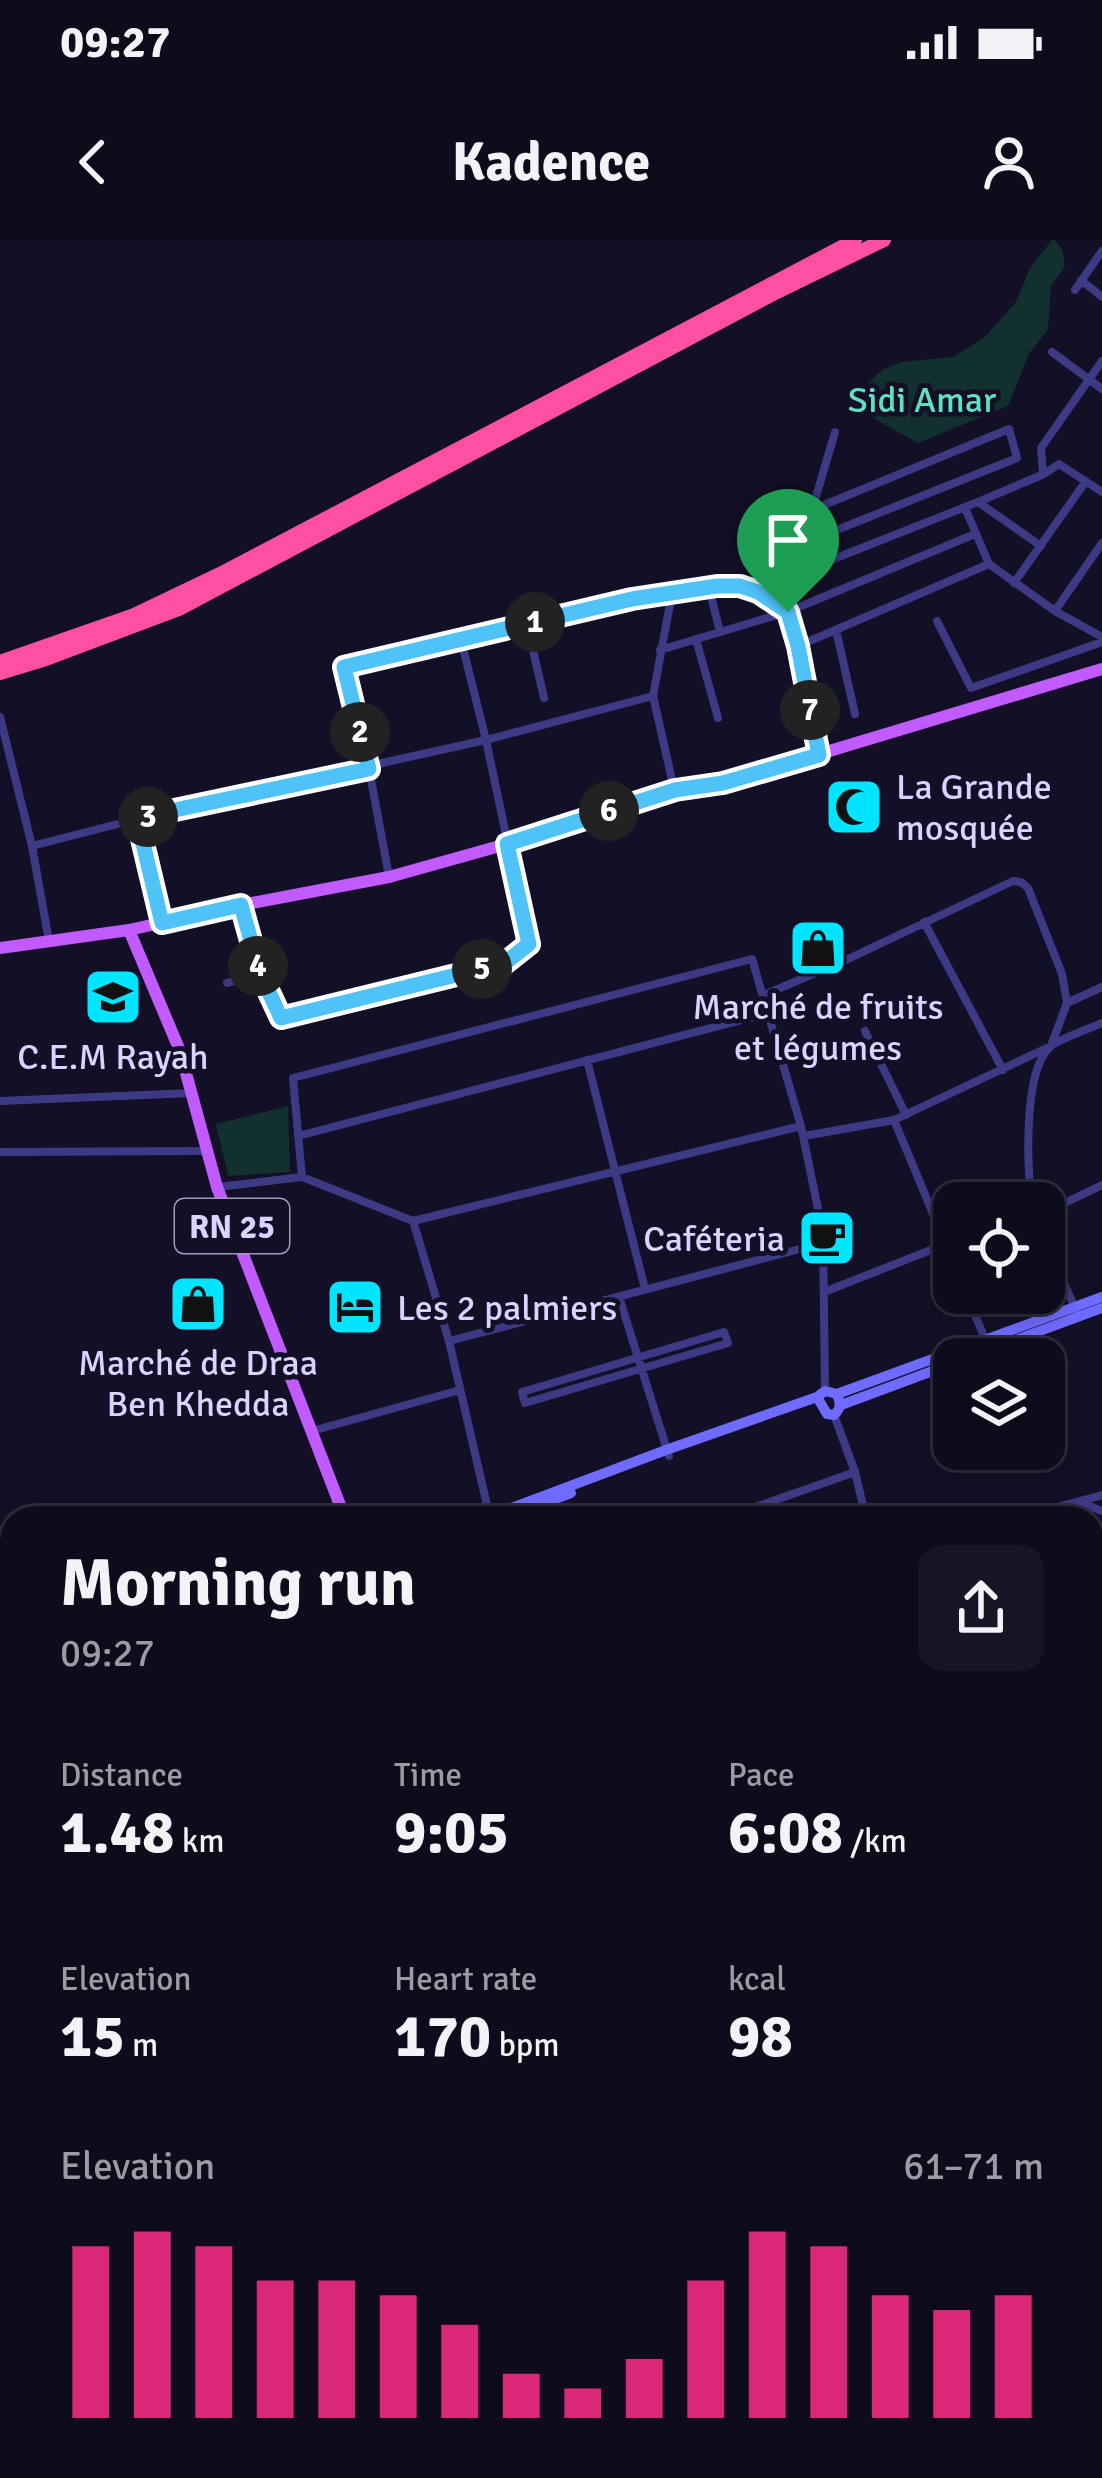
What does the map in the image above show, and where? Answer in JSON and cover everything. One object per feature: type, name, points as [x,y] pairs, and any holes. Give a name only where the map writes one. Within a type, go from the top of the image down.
[{"type":"highway","points":[[0,662],[134,615],[226,571],[854,240]]},
{"type":"highway","points":[[0,673],[179,609],[772,294],[884,240]]},
{"type":"main road","points":[[0,948],[129,930],[389,877],[1102,669]]},
{"type":"main road","name":"RN 25","points":[[129,930],[180,1051],[217,1187],[340,1506]]},
{"type":"main road","points":[[1014,1338],[1102,1297]]},
{"type":"main road","points":[[988,1338],[1102,1308]]},
{"type":"main road","points":[[829,1401],[933,1360]]},
{"type":"main road","points":[[519,1506],[668,1453],[933,1369]]},
{"type":"main road","points":[[536,1506],[668,1453]]},
{"type":"street","points":[[1102,250],[1078,285],[1102,297]]},
{"type":"street","points":[[1052,352],[1102,388]]},
{"type":"street","points":[[1043,474],[1042,448],[1102,362]]},
{"type":"street","points":[[804,543],[1017,458],[1010,429],[812,510]]},
{"type":"street","points":[[819,755],[788,612],[793,575],[835,432]]},
{"type":"street","points":[[793,575],[965,508],[1059,464],[1102,492]]},
{"type":"street","points":[[1014,583],[1086,481]]},
{"type":"street","points":[[978,502],[1041,546]]},
{"type":"street","points":[[965,508],[989,565],[1101,637]]},
{"type":"street","points":[[660,650],[788,612],[975,534]]},
{"type":"street","points":[[1055,611],[1102,543]]},
{"type":"street","points":[[798,646],[989,565]]},
{"type":"street","points":[[389,877],[344,667],[632,599],[710,588],[740,586],[788,612]]},
{"type":"street","points":[[710,588],[720,632]]},
{"type":"street","points":[[672,593],[653,696],[675,790]]},
{"type":"street","points":[[937,621],[971,688],[1101,637]]},
{"type":"street","points":[[527,624],[544,698]]},
{"type":"street","points":[[836,630],[855,714]]},
{"type":"street","points":[[696,639],[718,718]]},
{"type":"street","points":[[241,905],[260,973],[281,1018],[505,963],[529,944],[461,640]]},
{"type":"street","points":[[32,846],[137,818],[369,769],[653,696]]},
{"type":"street","points":[[0,717],[32,846],[49,942]]},
{"type":"street","points":[[137,818],[162,923]]},
{"type":"street","points":[[764,995],[1013,880],[1021,882],[1063,974],[1067,1003],[1051,1046],[1034,1073],[1030,1182]]},
{"type":"street","points":[[924,922],[1003,1070]]},
{"type":"street","points":[[302,1177],[293,1078],[752,958],[802,1131],[823,1243],[829,1401],[863,1506]]},
{"type":"street","points":[[226,983],[260,973]]},
{"type":"street","points":[[1067,1003],[1102,987]]},
{"type":"street","points":[[298,1136],[768,1012]]},
{"type":"street","points":[[217,1187],[302,1177],[413,1221],[802,1131],[894,1120],[1102,1023]]},
{"type":"street","points":[[866,1031],[906,1115]]},
{"type":"street","points":[[587,1060],[645,1289]]},
{"type":"street","points":[[0,1101],[193,1094]]},
{"type":"street","points":[[894,1120],[933,1213]]},
{"type":"street","points":[[0,1152],[207,1151]]},
{"type":"street","points":[[1065,1203],[1102,1185]]},
{"type":"street","points":[[413,1221],[448,1341],[486,1506]]},
{"type":"street","points":[[448,1341],[823,1243]]},
{"type":"street","points":[[824,1292],[933,1249]]},
{"type":"street","points":[[1065,1286],[1077,1312]]},
{"type":"street","points":[[619,1297],[668,1453]]},
{"type":"street","points":[[724,1332],[728,1343],[641,1369],[525,1403],[522,1392],[724,1332]]},
{"type":"street","points":[[312,1431],[460,1390]]},
{"type":"street","points":[[768,1506],[855,1472]]},
{"type":"street","points":[[1064,1506],[1102,1495]]},
{"type":"street","points":[[1079,1502],[1089,1506]]},
{"type":"green space","name":"Sidi Amar","points":[[1052,240],[1062,250],[1065,266],[1051,286],[1048,329],[1029,354],[1008,406],[918,443],[855,408],[868,383],[882,370],[901,362],[953,357],[985,337],[1016,302],[1030,268]]},
{"type":"green space","points":[[288,1106],[290,1172],[228,1176],[216,1124]]},
{"type":"place","name":"La Grande mosquée","points":[[854,807]]},
{"type":"place","name":"Marché de fruits et légumes","points":[[818,948]]},
{"type":"place","name":"C.E.M Rayah","points":[[113,997]]},
{"type":"place","name":"Caféteria","points":[[827,1238]]},
{"type":"place","name":"Marché de Draa Ben Khedda","points":[[198,1304]]},
{"type":"place","name":"Les 2 palmiers","points":[[355,1307]]},
{"type":"route","points":[[717,586],[758,592],[788,612],[819,755],[723,783],[675,790],[507,844],[529,944],[505,963],[281,1018],[260,973],[241,905],[162,923],[137,818],[369,769],[344,667],[632,599],[717,586]]}]
